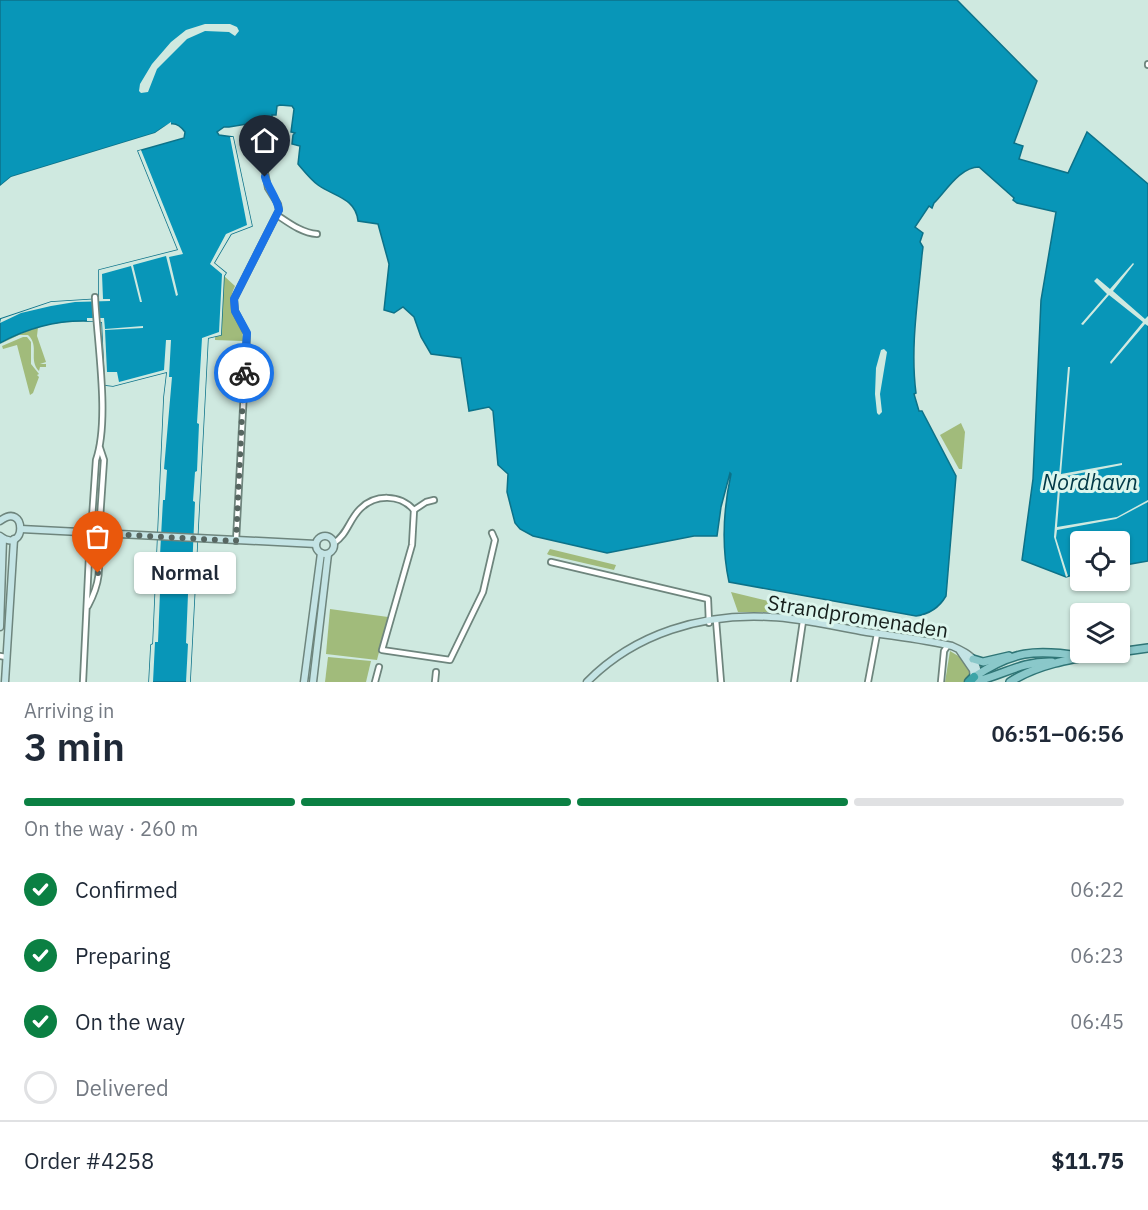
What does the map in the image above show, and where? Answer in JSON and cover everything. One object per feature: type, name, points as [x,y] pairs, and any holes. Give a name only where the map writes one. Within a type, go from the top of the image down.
[{"type":"main road","points":[[1130,650],[1148,648]]},
{"type":"main road","points":[[973,659],[983,662],[998,657],[1027,653],[1070,655]]},
{"type":"main road","points":[[1027,653],[1029,672]]},
{"type":"main road","points":[[976,680],[991,666],[1014,655]]},
{"type":"main road","points":[[1010,682],[1029,672],[1070,659]]},
{"type":"main road","points":[[976,680],[1029,663],[1058,662]]},
{"type":"main road","points":[[991,682],[1000,673]]},
{"type":"street","points":[[236,541],[247,333],[235,311],[234,299],[277,215],[278,204],[268,188],[264,167]]},
{"type":"street","points":[[277,215],[296,227],[317,234]]},
{"type":"street","points":[[83,682],[89,556],[94,544],[95,533],[96,460],[100,448],[102,412],[95,297]]},
{"type":"street","points":[[313,682],[328,554],[333,549],[334,543],[342,537],[360,509],[369,502],[389,498],[403,501],[414,510]]},
{"type":"street","points":[[434,500],[426,501],[414,510],[412,545],[382,650],[450,660],[487,579],[495,540],[492,533]]},
{"type":"street","points":[[0,521],[12,516],[20,522],[21,529],[19,535],[14,539],[3,657],[5,682]]},
{"type":"street","points":[[21,529],[316,544]]},
{"type":"street","points":[[328,554],[321,553],[317,549],[318,539],[329,536],[334,543]]},
{"type":"street","points":[[0,627],[2,537],[14,539]]},
{"type":"street","points":[[87,608],[97,589],[99,557],[94,544]]},
{"type":"street","points":[[304,682],[321,553]]},
{"type":"street","points":[[551,562],[708,599],[721,682]]},
{"type":"street","name":"Strandpromenaden","points":[[588,682],[611,660],[629,648],[668,631],[711,621],[754,616],[802,621],[948,645],[966,652],[973,659],[976,680]]},
{"type":"street","points":[[794,682],[802,621]]},
{"type":"street","points":[[868,682],[877,634]]},
{"type":"street","points":[[941,682],[945,651],[948,645]]},
{"type":"street","name":"Strandpromenaden","points":[[960,650],[968,661],[976,680]]},
{"type":"street","points":[[375,682],[379,667]]},
{"type":"street","points":[[435,682],[436,672]]},
{"type":"green space","points":[[224,276],[235,286],[231,302],[232,309],[240,326],[243,341],[215,340],[215,336],[221,334]]},
{"type":"green space","points":[[38,327],[37,336],[46,362],[40,364],[46,364],[46,367],[40,367],[39,371],[34,362],[33,344],[28,335],[19,335],[0,344],[12,337]]},
{"type":"green space","points":[[27,337],[31,342],[31,364],[39,374],[33,393],[30,395],[17,345],[3,349],[2,346]]},
{"type":"green space","points":[[961,423],[965,432],[962,469],[959,469],[940,435]]},
{"type":"green space","points":[[550,549],[616,565],[614,570],[549,555],[547,554]]},
{"type":"green space","points":[[731,592],[789,606],[938,630],[937,636],[796,612],[738,612]]},
{"type":"green space","points":[[330,609],[388,617],[377,660],[326,654]]},
{"type":"green space","points":[[950,651],[960,657],[970,671],[966,682],[945,682]]},
{"type":"green space","points":[[328,657],[371,661],[366,682],[325,682]]},
{"type":"water","name":"Nordhavn","points":[[0,0],[957,0],[1037,81],[1014,143],[1023,146],[1019,159],[1068,173],[1087,132],[1148,184],[1148,561],[1130,564],[1130,531],[1070,531],[1070,576],[1066,577],[1022,560],[1033,479],[1041,300],[1056,212],[1017,203],[979,167],[966,171],[954,180],[932,208],[929,206],[915,227],[923,233],[920,242],[923,247],[915,324],[916,393],[914,394],[919,411],[922,411],[956,476],[946,596],[934,610],[916,616],[729,582],[724,528],[730,473],[721,507],[717,536],[694,536],[607,553],[533,536],[520,529],[515,523],[507,492],[508,474],[498,465],[493,411],[489,407],[469,411],[461,358],[431,354],[421,337],[414,317],[403,307],[394,313],[384,310],[389,264],[378,224],[358,221],[353,207],[348,202],[318,185],[298,164],[300,146],[292,144],[295,133],[291,132],[294,109],[292,106],[280,105],[277,106],[276,115],[272,115],[272,120],[224,127],[217,132],[219,135],[233,137],[252,226],[231,234],[214,263],[226,273],[221,335],[208,338],[190,682],[149,682],[167,372],[113,386],[105,385],[102,322],[62,322],[24,332],[0,343],[0,319],[51,302],[99,299],[99,270],[178,250],[138,151],[184,138],[185,132],[178,125],[171,124],[155,133],[11,177],[0,186]]},
{"type":"pier","points":[[205,24],[230,24],[237,27],[239,31],[235,36],[229,32],[205,31],[187,39],[157,69],[148,92],[141,93],[140,84],[152,64],[171,42],[186,30]]},
{"type":"pier","points":[[171,122],[171,126],[156,136],[16,178],[0,189],[0,186],[11,177],[155,133]]},
{"type":"pier","points":[[230,137],[233,137],[252,226],[231,234],[214,263],[226,273],[221,335],[208,338],[190,682],[186,682],[188,594],[191,594],[195,502],[193,501],[195,472],[197,471],[199,424],[197,423],[202,338],[219,332],[222,274],[210,264],[226,234],[247,225]]},
{"type":"pier","points":[[141,150],[183,254],[169,257],[178,295],[176,296],[166,256],[133,265],[142,302],[140,302],[131,266],[102,274],[103,299],[110,299],[110,301],[75,302],[51,306],[21,313],[0,323],[1,319],[51,302],[99,299],[99,270],[178,250],[138,151]]},
{"type":"pier","points":[[1133,263],[1113,291],[1145,319],[1148,316],[1148,326],[1145,324],[1111,364],[1110,362],[1143,322],[1109,295],[1083,325],[1081,324],[1107,294],[1094,281],[1097,278],[1110,289]]},
{"type":"pier","points":[[87,318],[104,318],[105,329],[143,326],[143,328],[105,330],[107,372],[117,372],[119,382],[164,370],[166,340],[171,340],[169,377],[172,377],[164,469],[167,470],[158,592],[160,592],[158,642],[155,642],[153,682],[149,682],[167,372],[113,386],[105,385],[102,322],[87,321]]},
{"type":"pier","points":[[884,349],[887,352],[880,394],[882,412],[879,415],[875,394],[876,368],[881,350]]},
{"type":"pier","points":[[1068,367],[1070,367],[1061,474],[1122,463],[1122,465],[1061,477],[1057,527],[1117,517],[1148,500],[1148,502],[1116,519],[1057,530],[1056,538],[1068,576],[1066,577],[1054,537]]},
{"type":"way so far","points":[[98,573],[99,557],[94,544],[94,533],[236,541],[244,373]]},
{"type":"place","name":"Normal","points":[[98,573]]},
{"type":"route","points":[[244,373],[247,333],[235,311],[234,299],[279,210],[265,177]]}]
